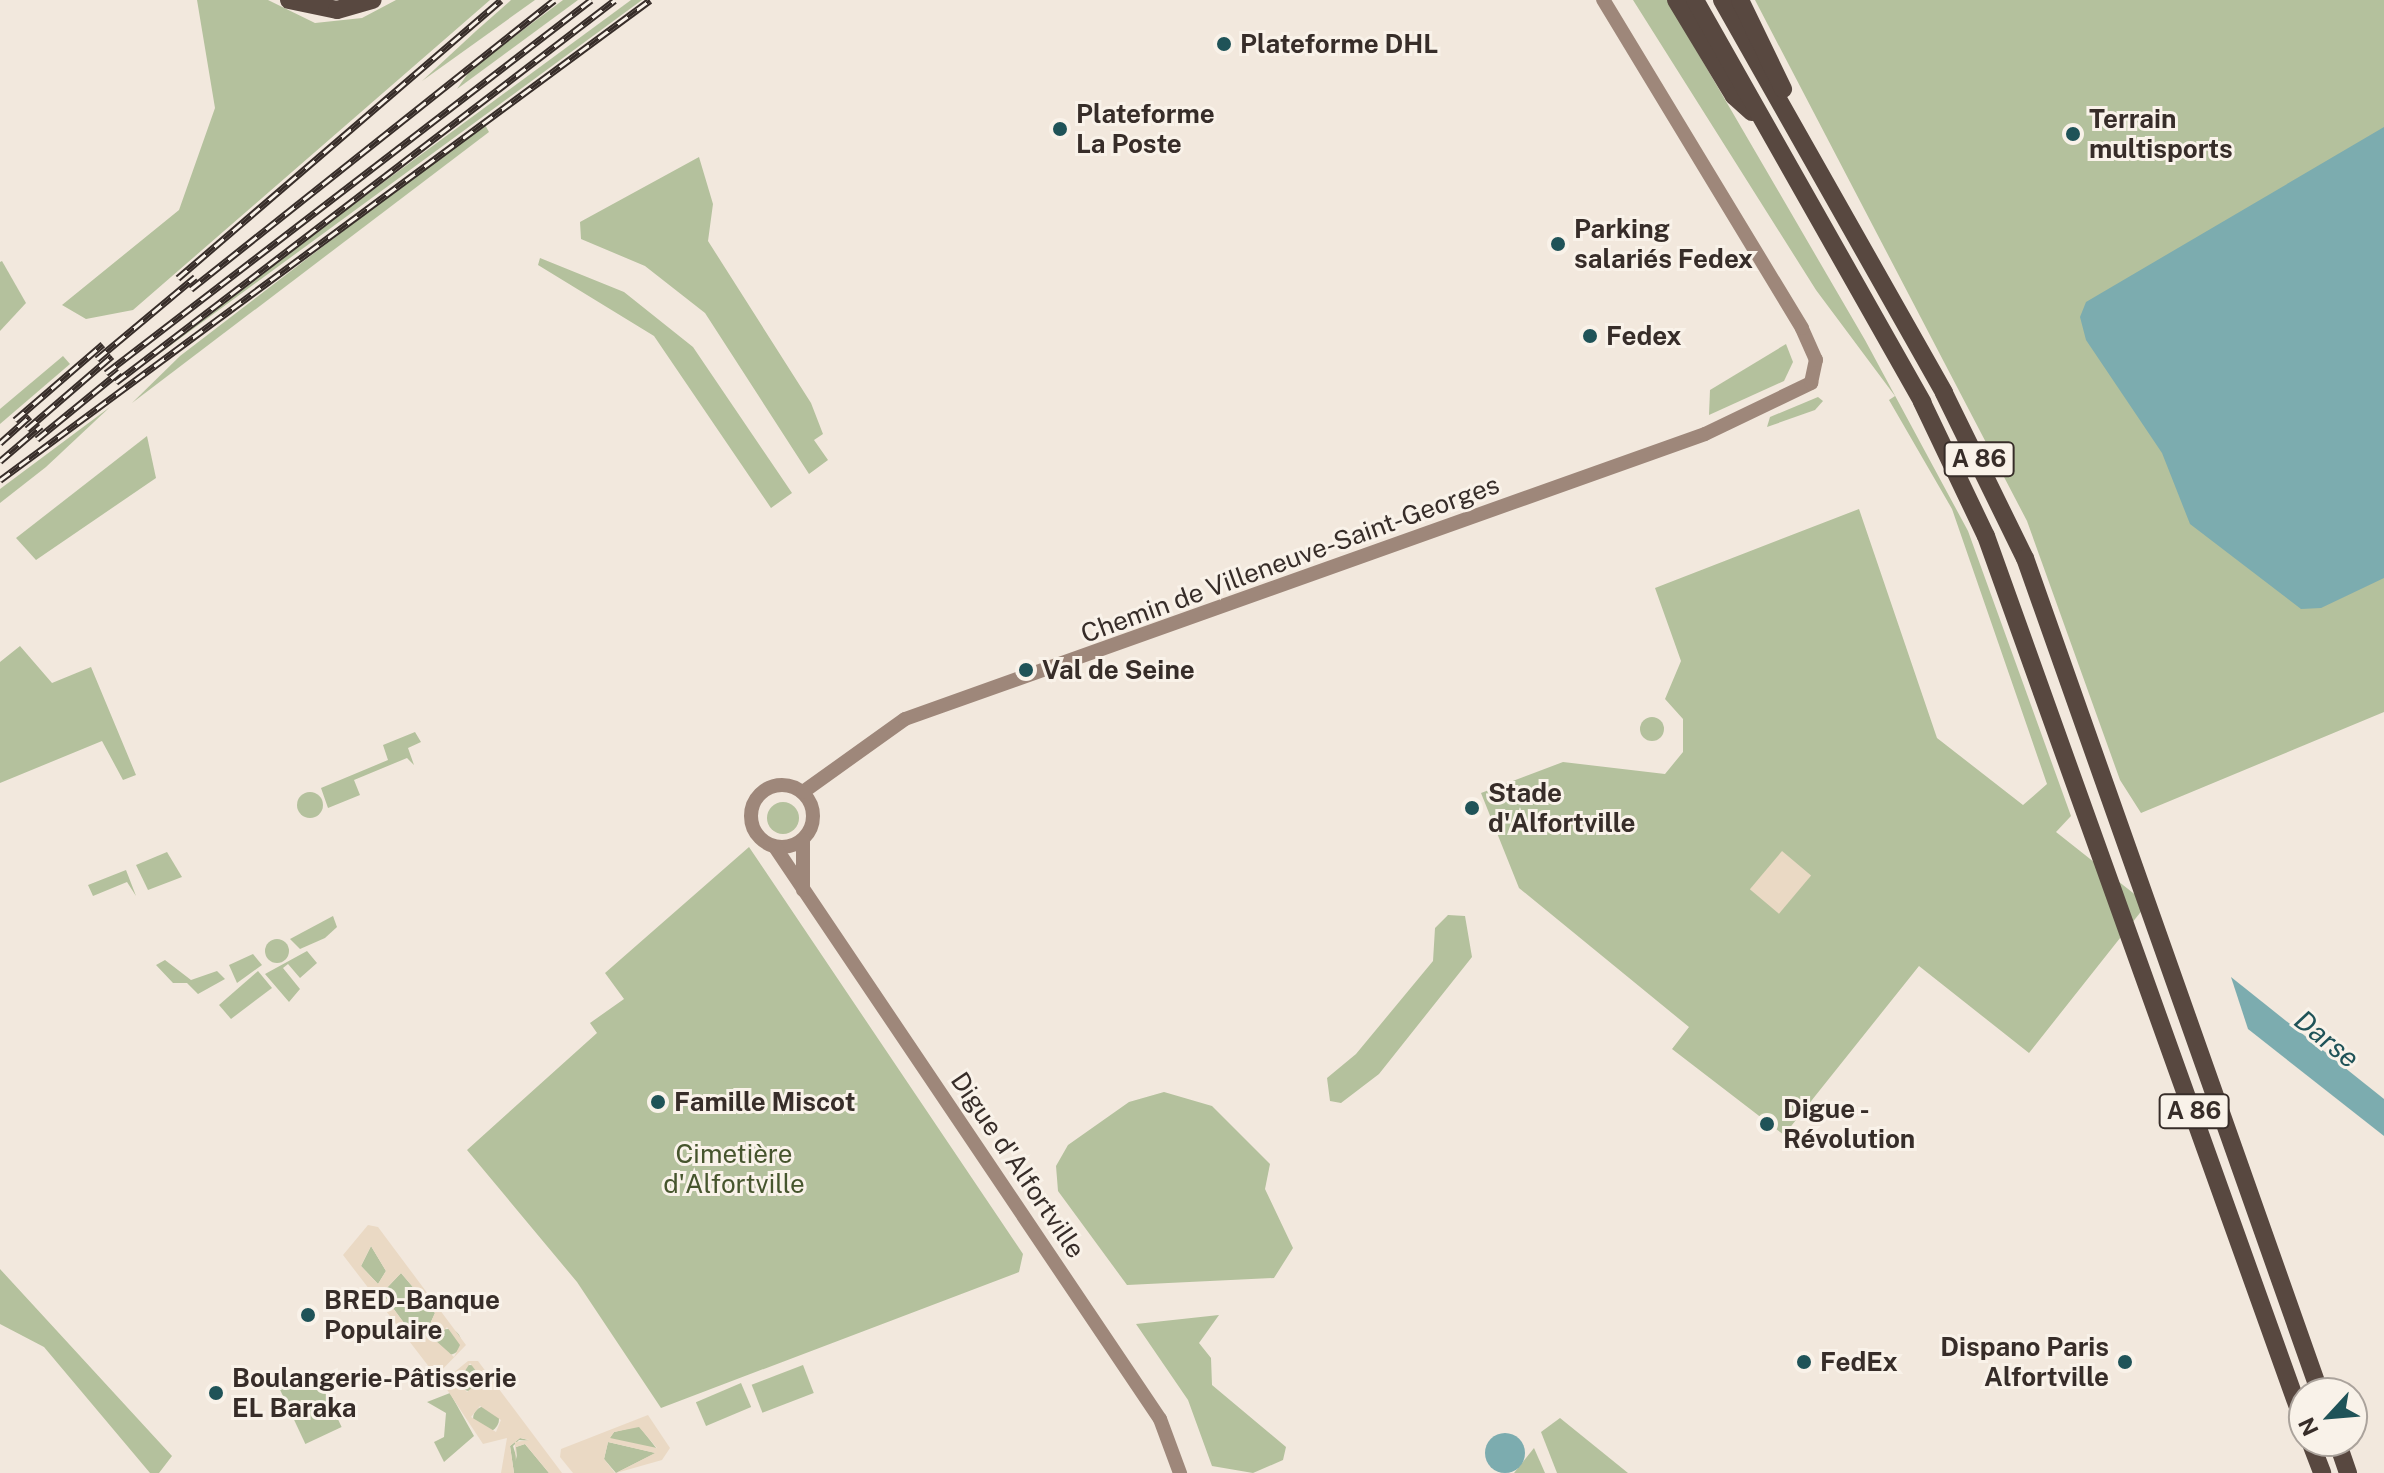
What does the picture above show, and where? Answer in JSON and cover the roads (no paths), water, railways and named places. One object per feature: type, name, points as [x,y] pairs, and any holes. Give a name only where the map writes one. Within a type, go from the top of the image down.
[{"type":"highway","points":[[289,0],[337,10],[373,0]]},
{"type":"highway","points":[[1676,0],[1734,96],[1763,121]]},
{"type":"highway","name":"A 86","points":[[1695,0],[1961,481],[2084,797],[2288,1378]]},
{"type":"highway","name":"A 86","points":[[1722,0],[1785,108],[1987,476],[2125,833],[2314,1377]]},
{"type":"highway","points":[[1740,0],[1781,78],[1785,108]]},
{"type":"street","name":"Chemin de Villeneuve-Saint-Georges","points":[[803,792],[905,719],[1402,546],[1705,434],[1805,388],[1817,369],[1802,328],[1603,0]]},
{"type":"street","points":[[803,840],[775,847],[752,826],[753,804],[777,785],[803,792],[814,816],[803,840],[803,890]]},
{"type":"street","name":"Digue d'Alfortville","points":[[775,847],[1160,1419],[1180,1473]]},
{"type":"water","points":[[2384,127],[2384,578],[2321,608],[2301,609],[2190,524],[2162,453],[2086,340],[2080,317],[2086,302]]},
{"type":"water","points":[[2231,977],[2384,1099],[2384,1136],[2248,1029]]},
{"type":"water","points":[[1505,1433],[1519,1439],[1525,1453],[1519,1467],[1505,1473],[1491,1467],[1485,1453],[1491,1439]]},
{"type":"railway","points":[[178,278],[501,0]]},
{"type":"railway","points":[[191,289],[554,0]]},
{"type":"railway","points":[[106,373],[591,0]]},
{"type":"railway","points":[[116,382],[615,0]]},
{"type":"railway","points":[[0,480],[650,0]]},
{"type":"railway","points":[[97,359],[195,277]]},
{"type":"railway","points":[[15,420],[103,344]]},
{"type":"railway","points":[[27,429],[112,356]]},
{"type":"railway","points":[[37,439],[120,371]]},
{"type":"railway","points":[[0,443],[30,416]]},
{"type":"railway","points":[[0,461],[41,426]]},
{"type":"place","name":"Plateforme DHL","points":[[1224,44]]},
{"type":"place","name":"Plateforme La Poste","points":[[1060,129]]},
{"type":"place","name":"Terrain multisports","points":[[2073,134]]},
{"type":"place","name":"Parking salariés Fedex","points":[[1558,244]]},
{"type":"place","name":"Fedex","points":[[1590,336]]},
{"type":"place","name":"Val de Seine","points":[[1026,670]]},
{"type":"place","name":"Stade d'Alfortville","points":[[1472,808]]},
{"type":"place","name":"Famille Miscot","points":[[658,1102]]},
{"type":"place","name":"Digue - Révolution","points":[[1767,1124]]},
{"type":"place","name":"BRED-Banque Populaire","points":[[308,1315]]},
{"type":"place","name":"FedEx","points":[[1804,1362]]},
{"type":"place","name":"Dispano Paris Alfortville","points":[[2125,1362]]},
{"type":"place","name":"Boulangerie-Pâtisserie EL Baraka","points":[[216,1393]]},
{"type":"water label","name":"Darse","points":[[2327,1039]]},
{"type":"park label","name":"Cimetière d'Alfortville","points":[[734,1169]]}]
